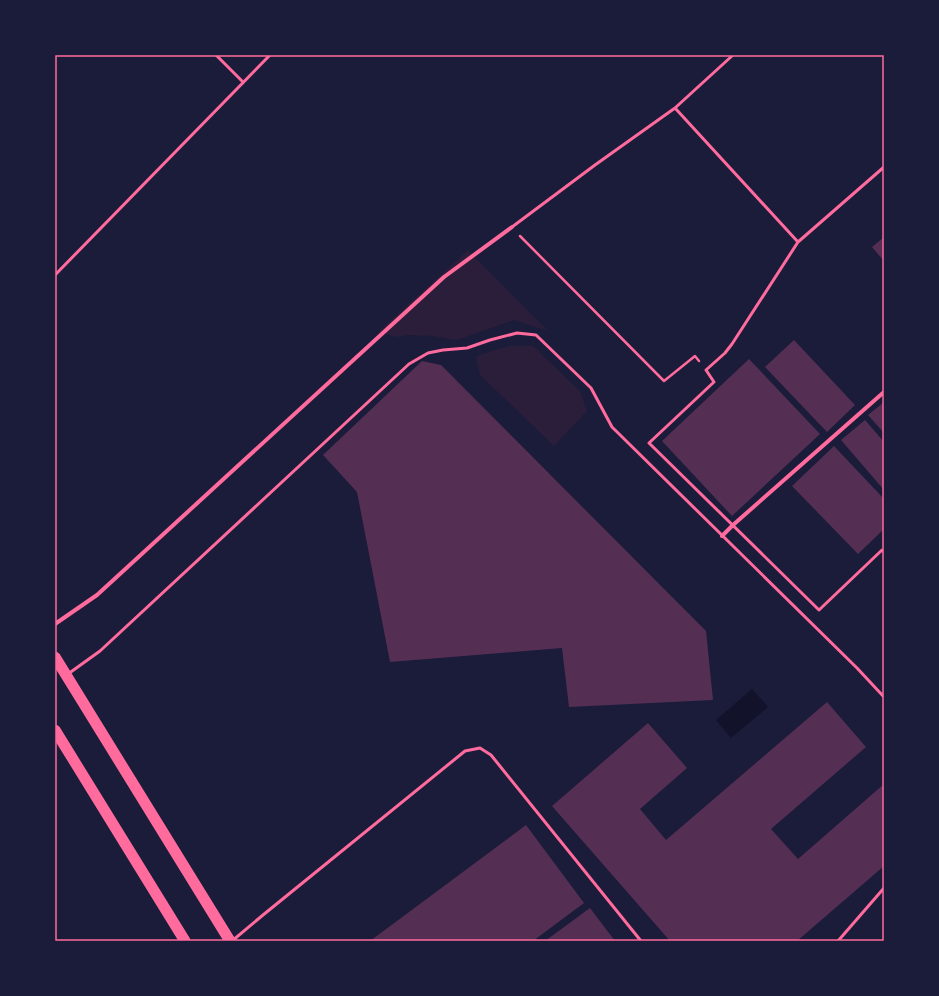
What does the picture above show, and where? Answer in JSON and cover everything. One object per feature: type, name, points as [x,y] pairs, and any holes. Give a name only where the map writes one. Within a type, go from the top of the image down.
[{"type":"highway","points":[[55,657],[231,941]]},
{"type":"highway","points":[[55,730],[185,941]]},
{"type":"street","points":[[55,624],[97,595],[444,277],[512,227]]},
{"type":"street","points":[[722,536],[732,525],[884,392]]},
{"type":"lane","points":[[216,55],[243,82]]},
{"type":"lane","points":[[55,275],[270,55]]},
{"type":"lane","points":[[512,227],[675,108],[733,55]]},
{"type":"lane","points":[[675,108],[798,242]]},
{"type":"lane","points":[[884,168],[798,242],[732,344],[725,353],[706,370],[714,382],[649,443],[819,610],[882,550],[884,552]]},
{"type":"lane","points":[[66,675],[100,650],[409,364],[428,353],[467,348],[517,333],[536,335],[591,388],[612,427],[857,668],[884,697]]},
{"type":"lane","points":[[231,941],[465,751],[480,748],[491,755],[641,941]]},
{"type":"lane","points":[[838,941],[884,888]]},
{"type":"path","points":[[512,227],[664,381],[694,356],[706,370]]},
{"type":"shaded area","points":[[468,250],[548,331],[514,320],[457,340],[432,336],[409,335],[397,337],[378,332]]},
{"type":"shaded area","points":[[509,346],[533,346],[580,391],[587,411],[554,446],[480,375],[476,357]]},
{"type":"shaded area","points":[[752,689],[768,707],[731,738],[716,720]]},
{"type":"building","points":[[884,237],[884,261],[872,247]]},
{"type":"building","points":[[794,340],[855,405],[827,432],[765,367]]},
{"type":"building","points":[[749,359],[820,434],[732,516],[662,441]]},
{"type":"building","points":[[422,361],[441,365],[706,631],[713,700],[569,707],[562,648],[390,662],[357,492],[323,455]]},
{"type":"building","points":[[884,402],[884,433],[868,415]]},
{"type":"building","points":[[865,420],[884,442],[884,490],[841,440]]},
{"type":"building","points":[[834,446],[884,499],[884,529],[858,554],[792,486]]},
{"type":"building","points":[[827,702],[866,747],[771,829],[798,859],[884,784],[884,866],[797,941],[670,941],[552,806],[648,723],[687,768],[640,809],[666,840]]},
{"type":"building","points":[[526,825],[584,903],[533,941],[370,941]]},
{"type":"building","points":[[590,908],[615,941],[545,941]]}]
